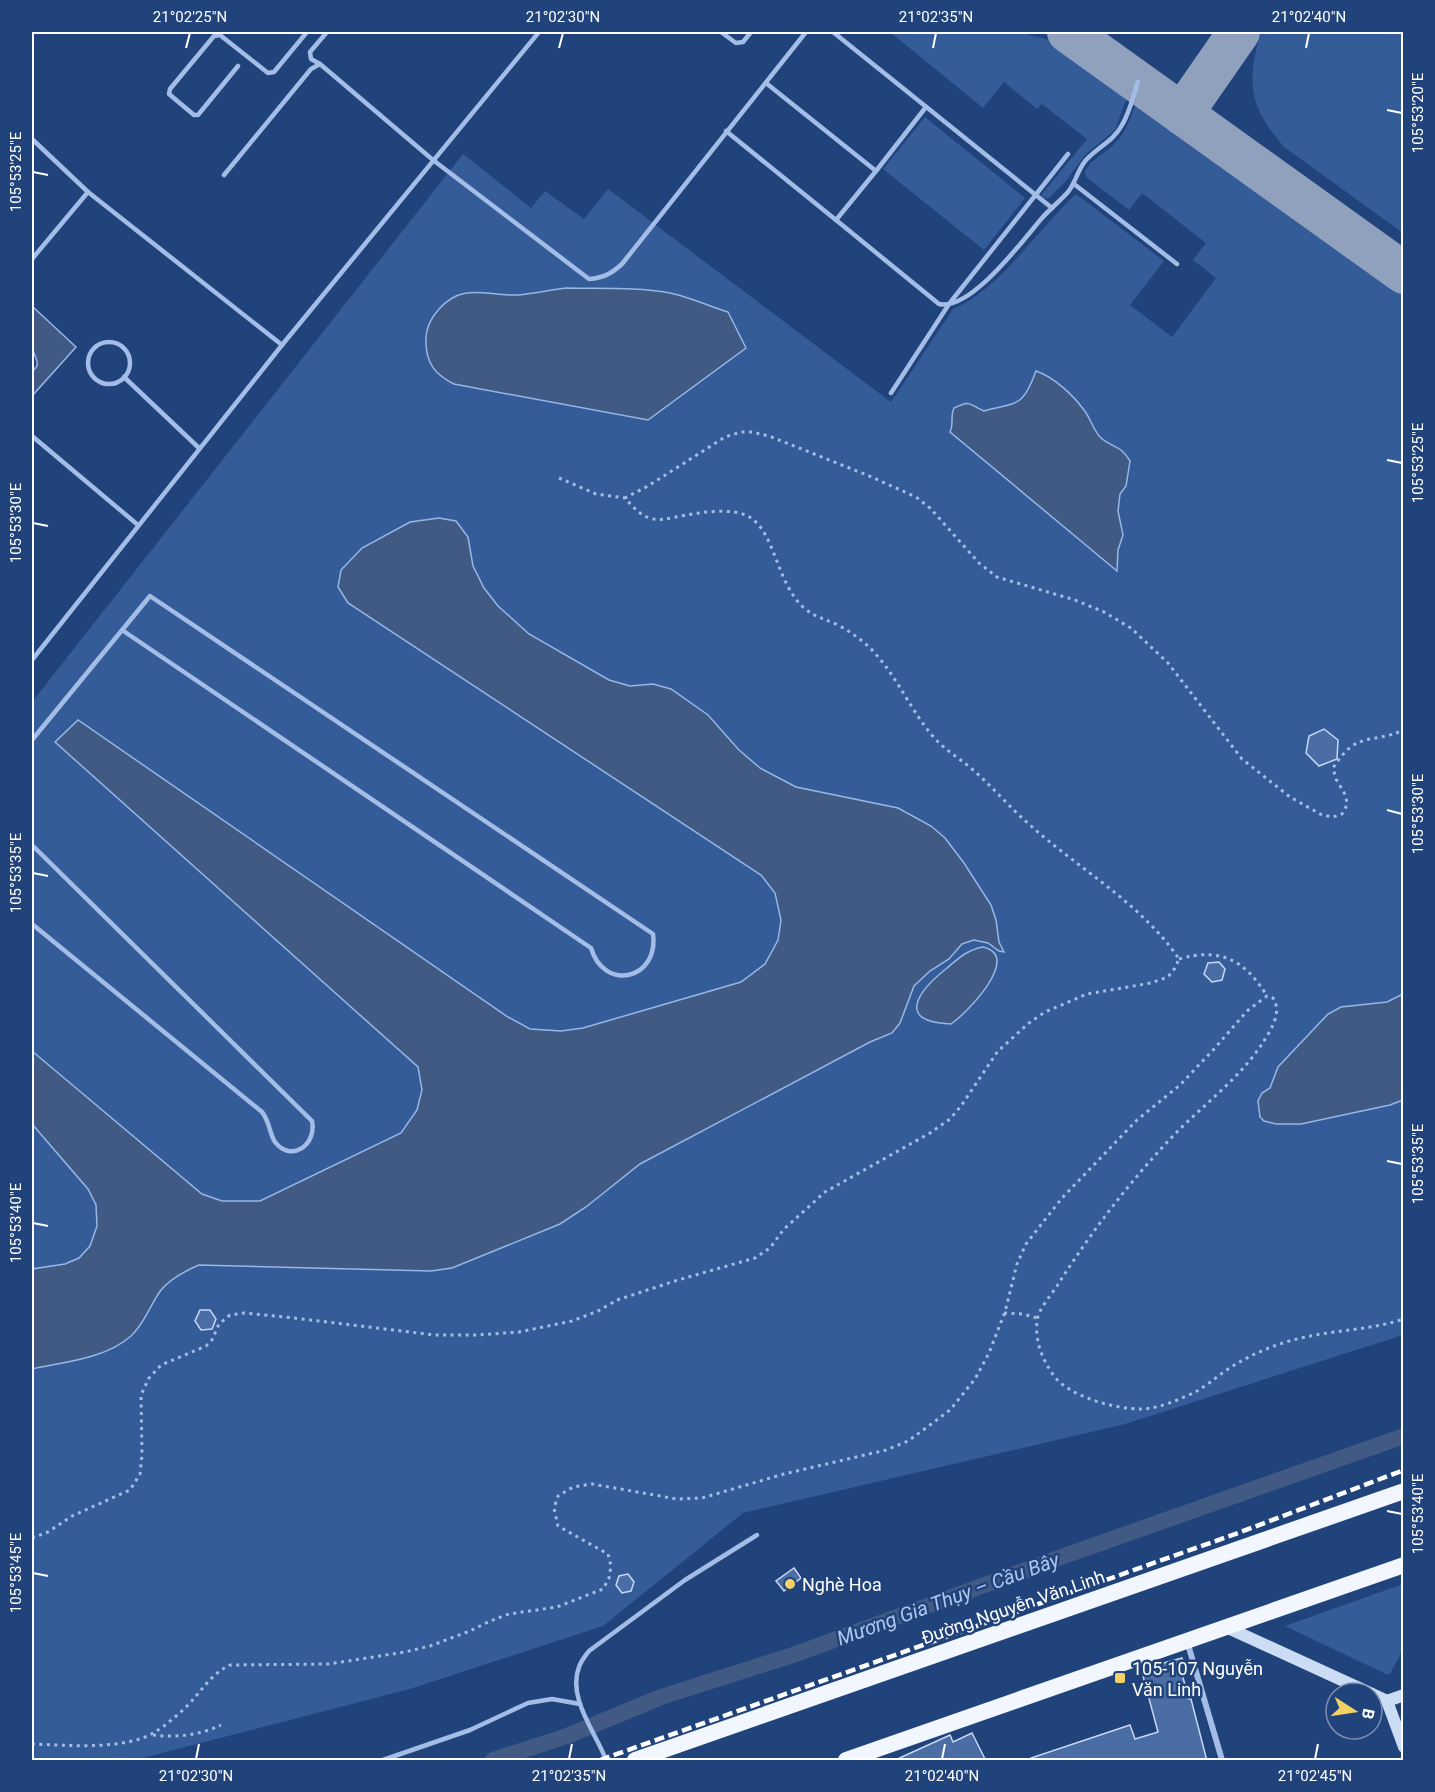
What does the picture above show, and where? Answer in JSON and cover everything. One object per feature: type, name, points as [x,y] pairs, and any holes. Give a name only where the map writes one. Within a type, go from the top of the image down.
[{"type":"highway","name":"Đường Nguyễn Văn Linh","points":[[635,1761],[1404,1491]]},
{"type":"highway","points":[[846,1761],[865,1757],[1404,1565]]},
{"type":"main road","points":[[1226,1627],[1345,1681]]},
{"type":"main road","points":[[1387,1701],[1404,1695]]},
{"type":"main road","points":[[1384,1700],[1387,1701],[1404,1747]]},
{"type":"street","points":[[1187,1641],[1222,1761]]},
{"type":"lane","points":[[238,66],[198,115],[194,115],[169,94],[170,89],[214,36],[220,35],[268,73],[274,72],[307,32]]},
{"type":"lane","points":[[327,32],[310,52],[312,59],[433,160],[589,279],[601,278],[612,273],[622,264],[806,32]]},
{"type":"lane","points":[[32,660],[282,345],[539,32]]},
{"type":"lane","points":[[721,32],[736,43],[743,42],[751,32]]},
{"type":"lane","points":[[833,32],[1052,208]]},
{"type":"lane","points":[[224,175],[311,69],[320,64]]},
{"type":"lane","points":[[726,131],[939,304],[948,304],[963,299],[1003,264],[1074,184],[1080,167],[1115,136],[1123,124],[1137,82]]},
{"type":"lane","points":[[766,83],[876,171]]},
{"type":"lane","points":[[836,220],[926,107]]},
{"type":"lane","points":[[32,139],[88,192],[282,345]]},
{"type":"lane","points":[[891,393],[948,304],[1068,154]]},
{"type":"lane","points":[[1074,184],[1178,264]]},
{"type":"lane","points":[[32,259],[88,192]]},
{"type":"lane","points":[[107,342],[121,345],[129,357],[130,364],[124,377],[111,384],[97,380],[92,375],[88,361],[94,348],[107,342]]},
{"type":"lane","points":[[124,377],[199,448]]},
{"type":"lane","points":[[32,436],[138,525]]},
{"type":"lane","points":[[32,740],[122,630],[150,596],[653,934],[652,955],[647,964],[639,971],[629,975],[619,976],[608,973],[600,967],[591,948],[122,630]]},
{"type":"lane","points":[[32,845],[312,1121],[313,1135],[310,1141],[300,1150],[293,1151],[280,1147],[275,1142],[268,1119],[262,1112],[32,924]]},
{"type":"lane","points":[[606,1761],[580,1704],[576,1686],[579,1666],[589,1651],[686,1580],[757,1535]]},
{"type":"lane","points":[[383,1761],[470,1730],[528,1703],[552,1699],[580,1704]]},
{"type":"path","points":[[559,478],[596,494],[625,498],[725,437],[741,432],[752,432],[778,439],[885,483],[916,497],[930,507],[979,563],[997,577],[1075,600],[1104,612],[1131,628],[1168,663],[1242,759],[1290,797],[1322,815],[1333,817],[1342,814],[1347,805],[1346,796],[1336,779],[1333,768],[1350,746],[1358,741],[1404,730]]},
{"type":"path","points":[[625,498],[651,519],[663,520],[714,511],[728,511],[751,517],[765,535],[782,576],[798,602],[811,614],[838,625],[867,646],[893,675],[921,721],[947,752],[971,769],[1029,825],[1132,909],[1179,959]]},
{"type":"path","points":[[1179,959],[1199,955],[1225,956],[1241,965],[1267,996],[1273,998],[1277,1008],[1273,1026],[1245,1066],[1193,1115],[1138,1174],[1070,1266],[1037,1318],[1038,1343],[1044,1362],[1058,1381],[1074,1393],[1100,1402],[1141,1409],[1165,1404],[1197,1391],[1237,1363],[1262,1350],[1287,1341],[1360,1330],[1404,1319]]},
{"type":"path","points":[[32,1538],[48,1532],[72,1516],[130,1490],[140,1474],[141,1395],[149,1378],[162,1365],[206,1346],[212,1340],[219,1324],[230,1315],[244,1313],[435,1335],[519,1332],[572,1321],[598,1311],[617,1300],[755,1258],[770,1248],[784,1229],[825,1192],[951,1119],[998,1051],[1029,1023],[1045,1012],[1087,994],[1151,983],[1168,977],[1176,968],[1179,959]]},
{"type":"path","points":[[32,1744],[126,1743],[150,1734],[183,1710],[219,1670],[231,1665],[329,1664],[405,1652],[470,1631],[508,1614],[556,1607],[603,1589],[609,1578],[611,1566],[608,1554],[597,1546],[568,1534],[558,1526],[555,1517],[554,1508],[558,1496],[573,1487],[592,1484],[677,1499],[702,1498],[784,1474],[886,1450],[908,1441],[950,1410],[975,1379],[989,1353],[1004,1313],[1017,1264],[1026,1244],[1055,1207],[1137,1120],[1180,1084],[1247,1011],[1267,996]]},
{"type":"path","points":[[1004,1313],[1023,1314],[1037,1318]]},
{"type":"path","points":[[150,1734],[170,1738],[204,1732],[221,1725]]},
{"type":"shaded area","points":[[890,32],[1015,32],[1032,35],[1081,54],[1130,89],[1115,130],[1085,155],[1066,181],[1048,199],[1042,197],[1042,194],[1087,139],[1042,104],[1037,109],[1004,82],[983,108]]},
{"type":"shaded area","points":[[1261,32],[1403,32],[1403,233],[1284,147],[1272,132],[1257,106],[1252,80]]},
{"type":"shaded area","points":[[1139,95],[1403,284],[1403,1335],[1125,1424],[743,1513],[603,1626],[410,1689],[135,1760],[32,1760],[32,702],[463,154],[531,208],[545,191],[584,219],[608,189],[891,402],[953,309],[986,288],[1076,194],[1164,261],[1130,305],[1172,337],[1216,278],[1193,260],[1206,243],[1142,193],[1129,210],[1086,177],[1085,171],[1124,132]]},
{"type":"shaded area","points":[[925,117],[1025,198],[984,250],[883,169]]},
{"type":"shaded area","points":[[566,288],[644,290],[670,293],[692,299],[728,312],[746,348],[648,420],[454,384],[437,373],[430,363],[426,350],[426,333],[429,324],[439,309],[457,296],[475,292],[516,295]]},
{"type":"shaded area","points":[[32,306],[76,347],[32,396],[32,372],[37,366],[37,361],[32,348]]},
{"type":"shaded area","points":[[1036,371],[1056,382],[1069,393],[1084,410],[1101,438],[1119,449],[1130,461],[1126,486],[1120,494],[1118,511],[1123,535],[1118,550],[1117,571],[950,432],[954,408],[968,403],[984,411],[1012,404],[1023,397]]},
{"type":"shaded area","points":[[439,518],[456,521],[468,537],[473,566],[484,588],[498,606],[529,634],[609,680],[630,686],[653,684],[671,689],[708,715],[739,750],[760,768],[796,787],[898,808],[931,826],[945,838],[964,863],[991,905],[999,942],[1004,952],[988,943],[974,940],[962,944],[949,959],[930,971],[914,986],[900,1023],[892,1033],[870,1042],[640,1164],[586,1207],[560,1224],[452,1268],[431,1271],[199,1265],[178,1275],[161,1290],[140,1325],[121,1344],[97,1355],[32,1369],[32,1269],[65,1264],[79,1258],[90,1246],[97,1226],[96,1205],[88,1189],[32,1124],[32,1051],[202,1194],[222,1201],[260,1201],[401,1133],[417,1110],[422,1090],[418,1067],[55,742],[78,720],[508,1017],[530,1029],[561,1031],[583,1028],[741,982],[765,964],[778,940],[781,920],[775,893],[761,875],[348,603],[338,587],[341,570],[362,548],[410,522]]},
{"type":"shaded area","points":[[983,947],[994,952],[997,961],[988,985],[978,998],[951,1024],[923,1018],[917,1011],[917,1004],[928,986],[964,955]]},
{"type":"shaded area","points":[[1403,994],[1403,1100],[1390,1105],[1301,1124],[1276,1124],[1264,1121],[1260,1117],[1258,1101],[1262,1093],[1270,1088],[1278,1067],[1328,1014],[1341,1007],[1387,1002]]},
{"type":"shaded area","points":[[1403,1584],[1403,1649],[1390,1674],[1285,1626]]},
{"type":"building","points":[[1324,729],[1338,740],[1337,759],[1319,766],[1306,753],[1309,736]]},
{"type":"building","points":[[1219,962],[1225,969],[1222,980],[1212,982],[1204,974],[1208,963]]},
{"type":"building","points":[[200,1310],[210,1310],[216,1319],[212,1329],[201,1330],[195,1321]]},
{"type":"building","points":[[794,1568],[801,1578],[784,1591],[776,1581]]},
{"type":"building","points":[[628,1574],[634,1582],[631,1591],[622,1593],[616,1585],[619,1576]]},
{"type":"building","points":[[1182,1658],[1186,1673],[1182,1674],[1207,1761],[1031,1761],[1031,1758],[1130,1725],[1135,1739],[1158,1732],[1143,1676],[1151,1673],[1149,1667]]},
{"type":"building","points":[[972,1733],[986,1761],[893,1761],[950,1735],[953,1742]]},
{"type":"waterway","name":"Mương Gia Thụy – Cầu Bây","points":[[493,1760],[567,1736],[661,1697],[793,1655],[1404,1436]]},
{"type":"taxiway","points":[[1068,32],[1404,273]]},
{"type":"taxiway","points":[[1182,114],[1239,32]]},
{"type":"railway","points":[[600,1760],[1238,1533],[1404,1470]]},
{"type":"place","name":"Nghè Hoa","points":[[790,1584]]},
{"type":"place","name":"105-107 Nguyễn Văn Linh","points":[[1120,1678]]}]
